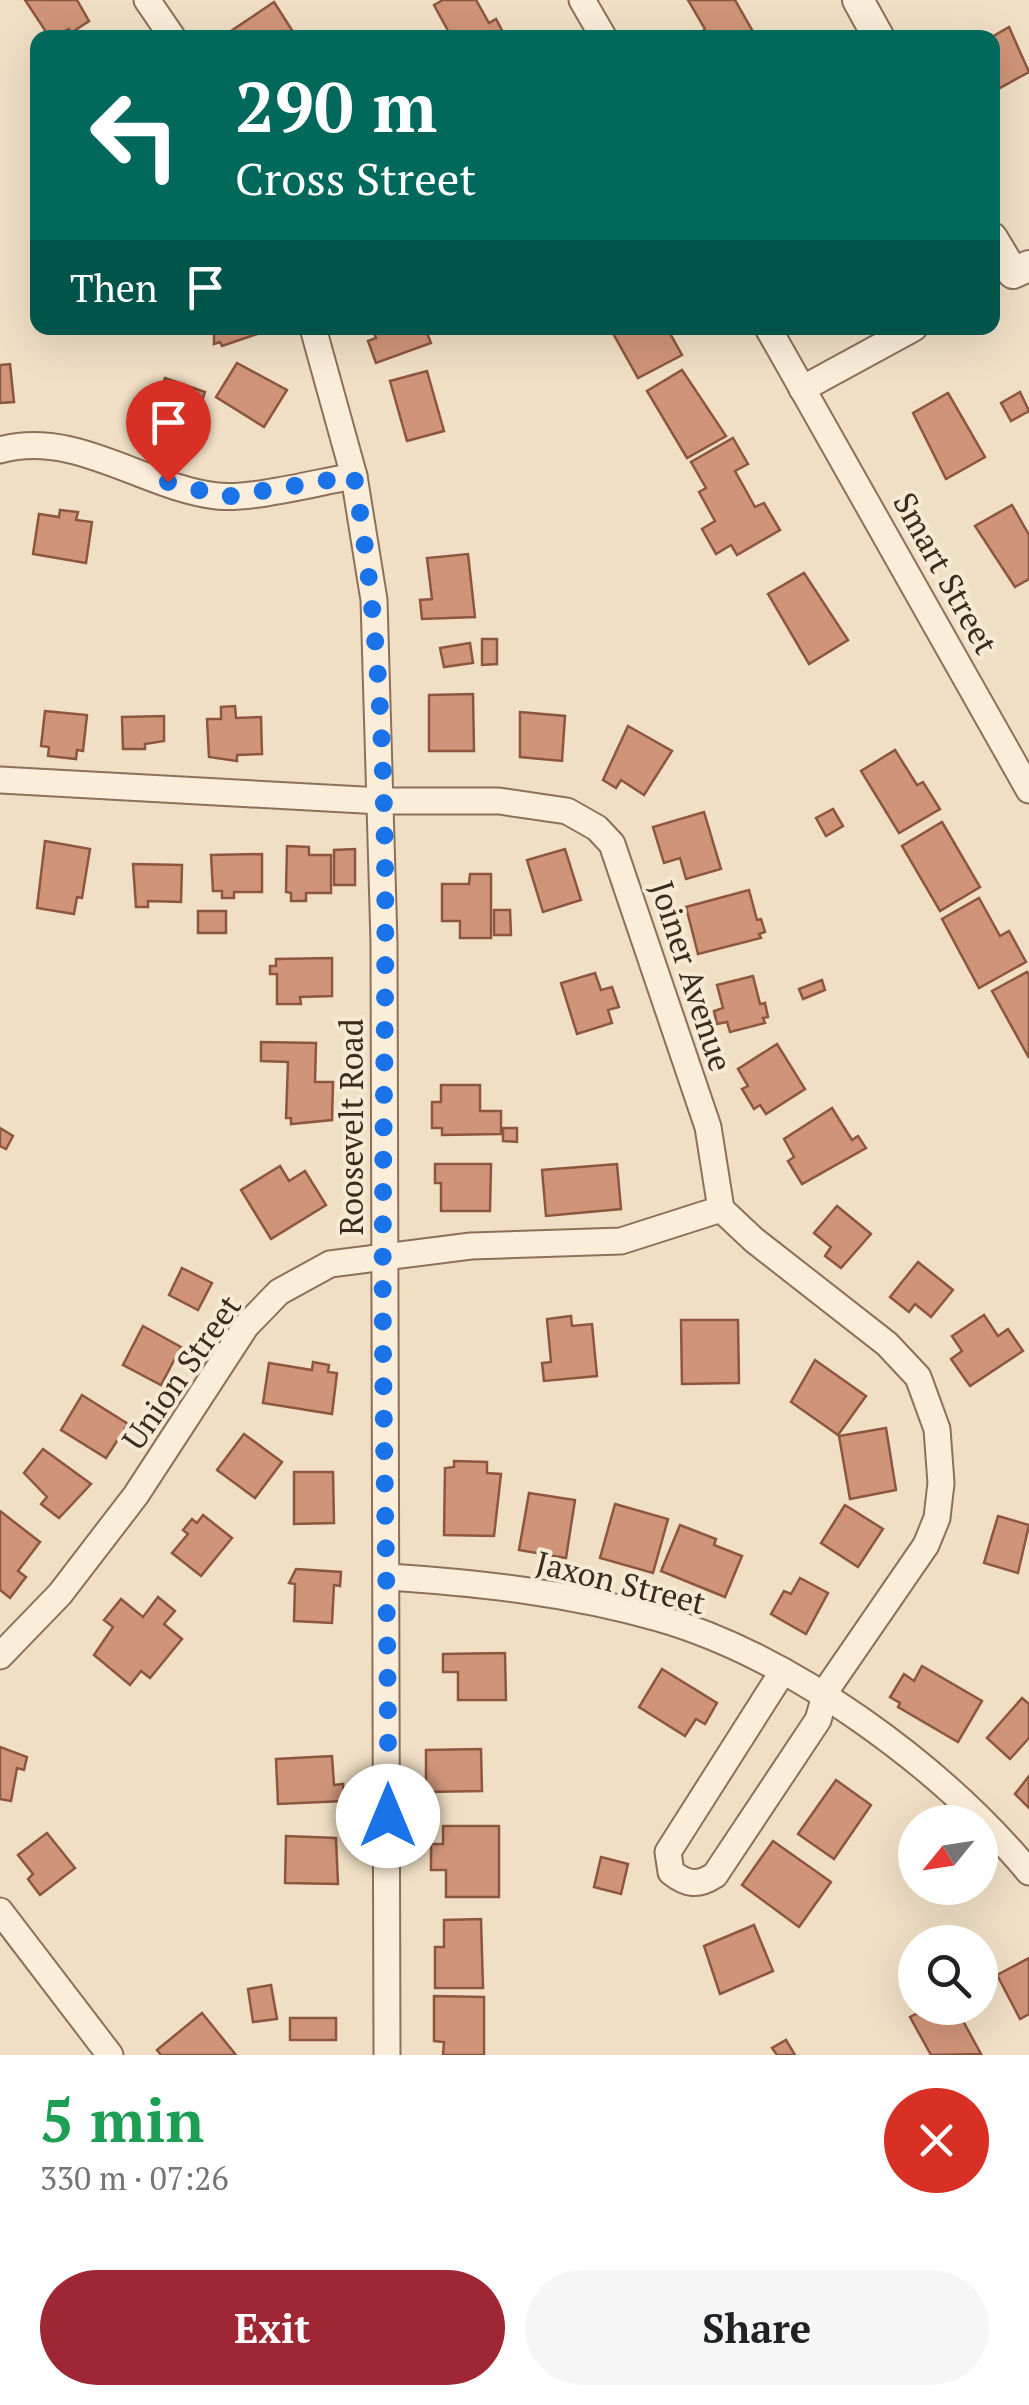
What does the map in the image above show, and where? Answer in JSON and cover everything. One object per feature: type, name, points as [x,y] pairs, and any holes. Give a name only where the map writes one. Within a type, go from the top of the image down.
[{"type":"street","points":[[147,0],[168,30]]},
{"type":"street","points":[[582,0],[599,30]]},
{"type":"street","points":[[858,0],[875,30]]},
{"type":"street","name":"Roosevelt Road","points":[[315,335],[354,476],[374,600],[382,801],[382,1256],[389,1576],[388,2055]]},
{"type":"street","name":"Smart Street","points":[[772,335],[1029,790]]},
{"type":"street","points":[[802,389],[901,335]]},
{"type":"street","points":[[0,450],[56,448],[130,466],[213,496],[354,476]]},
{"type":"street","name":"Joiner Avenue","points":[[0,780],[382,801],[499,801],[567,811],[597,828],[612,844],[708,1127],[722,1209]]},
{"type":"street","points":[[722,1209],[754,1240],[887,1344],[918,1377],[931,1402],[941,1483],[937,1518],[926,1546],[823,1698],[818,1720],[715,1875],[703,1883],[684,1883],[670,1872],[668,1852],[783,1672]]},
{"type":"street","name":"Union Street","points":[[0,1656],[60,1594],[125,1510],[246,1326],[279,1292],[330,1264],[471,1246],[621,1240],[722,1209]]},
{"type":"street","name":"Jaxon Street","points":[[389,1576],[544,1593],[644,1615],[744,1651],[823,1698],[945,1788],[1029,1872]]},
{"type":"street","points":[[0,1911],[110,2055]]},
{"type":"building","points":[[25,0],[77,0],[89,21],[76,30],[45,30]]},
{"type":"building","points":[[443,0],[476,0],[489,23],[496,19],[502,30],[448,30],[434,5]]},
{"type":"building","points":[[688,0],[735,0],[752,30],[704,30]]},
{"type":"building","points":[[274,2],[292,30],[232,30]]},
{"type":"building","points":[[1009,27],[1029,72],[1000,88],[1000,32]]},
{"type":"building","points":[[214,335],[254,335],[222,346],[220,342],[214,344]]},
{"type":"building","points":[[375,335],[428,335],[431,343],[376,363],[368,341],[376,338]]},
{"type":"building","points":[[614,335],[671,335],[682,355],[638,378]]},
{"type":"building","points":[[237,363],[287,390],[264,427],[216,397]]},
{"type":"building","points":[[10,364],[14,402],[0,403],[0,365]]},
{"type":"building","points":[[682,370],[726,436],[687,458],[647,391]]},
{"type":"building","points":[[427,371],[444,431],[407,441],[390,381]]},
{"type":"building","points":[[165,378],[205,392],[185,449],[161,441],[165,431],[148,425]]},
{"type":"building","points":[[1020,392],[1029,411],[1011,421],[1001,403]]},
{"type":"building","points":[[948,393],[985,457],[946,479],[913,413]]},
{"type":"building","points":[[733,438],[748,464],[735,471],[755,507],[764,503],[780,530],[737,555],[731,545],[716,554],[702,529],[715,521],[699,492],[706,488],[691,462]]},
{"type":"building","points":[[1012,505],[1029,535],[1029,579],[1015,587],[975,526]]},
{"type":"building","points":[[60,510],[78,512],[76,520],[92,522],[86,563],[33,554],[39,514],[59,517]]},
{"type":"building","points":[[468,554],[475,617],[422,619],[420,600],[432,599],[427,558]]},
{"type":"building","points":[[804,573],[848,640],[809,664],[768,594]]},
{"type":"building","points":[[482,639],[497,639],[497,664],[482,665]]},
{"type":"building","points":[[470,643],[473,663],[444,667],[440,648]]},
{"type":"building","points":[[473,694],[474,751],[429,751],[429,695]]},
{"type":"building","points":[[235,706],[236,718],[261,717],[262,754],[237,755],[237,761],[209,757],[207,719],[221,719],[221,707]]},
{"type":"building","points":[[45,711],[87,715],[83,751],[77,750],[76,759],[48,756],[49,747],[41,746]]},
{"type":"building","points":[[520,712],[565,716],[562,761],[520,757]]},
{"type":"building","points":[[164,716],[164,741],[145,744],[145,749],[123,749],[122,717]]},
{"type":"building","points":[[628,726],[672,751],[644,795],[621,780],[616,788],[603,780]]},
{"type":"building","points":[[895,750],[917,785],[923,782],[940,809],[899,833],[861,771]]},
{"type":"building","points":[[833,809],[843,826],[826,836],[816,818]]},
{"type":"building","points":[[704,812],[721,869],[686,879],[680,858],[664,863],[653,827]]},
{"type":"building","points":[[942,822],[980,887],[940,911],[902,846]]},
{"type":"building","points":[[45,841],[90,849],[82,898],[77,897],[74,914],[37,908]]},
{"type":"building","points":[[287,846],[309,847],[309,855],[331,855],[331,893],[306,893],[306,901],[291,901],[291,893],[286,892]]},
{"type":"building","points":[[355,849],[355,885],[334,885],[334,850]]},
{"type":"building","points":[[565,849],[581,900],[543,912],[527,860]]},
{"type":"building","points":[[262,854],[262,892],[234,892],[234,898],[222,898],[222,891],[213,891],[211,855]]},
{"type":"building","points":[[133,864],[182,865],[181,902],[148,901],[148,907],[136,907]]},
{"type":"building","points":[[470,874],[491,874],[491,938],[460,938],[460,921],[442,921],[442,884],[469,884]]},
{"type":"building","points":[[749,890],[757,920],[761,919],[765,932],[759,934],[761,938],[698,954],[686,907]]},
{"type":"building","points":[[979,898],[1000,936],[1009,931],[1026,962],[979,988],[942,919]]},
{"type":"building","points":[[494,910],[510,910],[511,935],[494,935]]},
{"type":"building","points":[[198,911],[226,911],[226,933],[198,933]]},
{"type":"building","points":[[332,958],[332,996],[300,997],[301,1004],[277,1004],[277,974],[270,974],[276,959]]},
{"type":"building","points":[[1027,972],[1029,975],[1029,1058],[992,991]]},
{"type":"building","points":[[595,973],[601,990],[612,987],[619,1007],[608,1010],[612,1023],[577,1034],[561,983]]},
{"type":"building","points":[[753,976],[760,1004],[765,1003],[768,1017],[763,1018],[765,1023],[730,1032],[727,1022],[717,1024],[714,1011],[723,1008],[717,985]]},
{"type":"building","points":[[822,980],[825,990],[803,999],[799,989]]},
{"type":"building","points":[[261,1042],[316,1043],[315,1082],[333,1082],[332,1120],[291,1124],[291,1118],[286,1118],[288,1062],[261,1061]]},
{"type":"building","points":[[777,1044],[805,1089],[766,1114],[760,1105],[754,1109],[742,1089],[748,1086],[738,1069]]},
{"type":"building","points":[[441,1085],[480,1085],[480,1111],[501,1111],[501,1134],[442,1135],[442,1128],[432,1128],[432,1102],[441,1102]]},
{"type":"building","points":[[832,1108],[852,1140],[858,1136],[866,1148],[802,1184],[788,1161],[794,1157],[784,1139]]},
{"type":"building","points":[[0,1128],[13,1136],[6,1149],[0,1146]]},
{"type":"building","points":[[503,1128],[517,1128],[517,1142],[503,1141]]},
{"type":"building","points":[[435,1164],[491,1164],[490,1211],[441,1211],[441,1183],[435,1183]]},
{"type":"building","points":[[617,1164],[621,1209],[546,1216],[542,1170]]},
{"type":"building","points":[[280,1166],[289,1181],[305,1171],[326,1205],[271,1239],[241,1190]]},
{"type":"building","points":[[837,1206],[871,1234],[841,1268],[825,1256],[831,1247],[814,1233]]},
{"type":"building","points":[[918,1262],[953,1290],[931,1317],[915,1304],[909,1312],[890,1297]]},
{"type":"building","points":[[182,1268],[212,1283],[198,1310],[169,1295]]},
{"type":"building","points":[[984,1315],[998,1336],[1008,1329],[1023,1351],[970,1386],[951,1359],[962,1351],[952,1336]]},
{"type":"building","points":[[571,1316],[572,1326],[592,1324],[597,1376],[544,1381],[542,1363],[551,1362],[547,1319]]},
{"type":"building","points":[[681,1320],[738,1320],[739,1383],[682,1384]]},
{"type":"building","points":[[143,1326],[181,1347],[161,1385],[123,1365]]},
{"type":"building","points":[[815,1360],[866,1396],[838,1435],[791,1402]]},
{"type":"building","points":[[313,1362],[329,1365],[328,1372],[337,1373],[332,1414],[263,1403],[269,1363],[312,1370]]},
{"type":"building","points":[[82,1395],[128,1424],[106,1458],[61,1430]]},
{"type":"building","points":[[886,1428],[896,1490],[850,1499],[839,1436]]},
{"type":"building","points":[[244,1434],[282,1462],[255,1498],[217,1470]]},
{"type":"building","points":[[43,1449],[91,1484],[59,1518],[41,1504],[47,1497],[24,1473]]},
{"type":"building","points":[[454,1461],[487,1462],[487,1473],[501,1474],[494,1536],[444,1535],[445,1468],[454,1467]]},
{"type":"building","points":[[294,1472],[333,1472],[334,1523],[294,1524]]},
{"type":"building","points":[[529,1493],[575,1500],[566,1558],[519,1550]]},
{"type":"building","points":[[615,1504],[668,1519],[653,1573],[600,1558]]},
{"type":"building","points":[[845,1505],[883,1529],[858,1567],[821,1543]]},
{"type":"building","points":[[0,1511],[40,1542],[18,1571],[26,1577],[10,1598],[0,1590]]},
{"type":"building","points":[[203,1515],[232,1538],[201,1576],[172,1553],[188,1534],[183,1530],[192,1519],[197,1523]]},
{"type":"building","points":[[998,1516],[1029,1525],[1018,1573],[984,1563]]},
{"type":"building","points":[[680,1525],[716,1539],[714,1545],[742,1556],[725,1597],[661,1571]]},
{"type":"building","points":[[296,1569],[341,1572],[340,1586],[334,1585],[332,1623],[294,1621],[295,1584],[289,1583]]},
{"type":"building","points":[[800,1578],[828,1593],[806,1634],[771,1614],[784,1591],[791,1594]]},
{"type":"building","points":[[158,1597],[175,1611],[164,1624],[182,1639],[150,1678],[141,1671],[130,1685],[94,1655],[113,1627],[104,1620],[121,1599],[143,1617]]},
{"type":"building","points":[[505,1653],[506,1700],[458,1700],[458,1672],[443,1672],[443,1654]]},
{"type":"building","points":[[922,1666],[982,1701],[958,1742],[898,1707],[900,1703],[890,1697],[904,1674],[914,1681]]},
{"type":"building","points":[[662,1669],[717,1703],[705,1724],[696,1719],[685,1736],[639,1707]]},
{"type":"building","points":[[1022,1698],[1029,1704],[1029,1738],[1010,1759],[987,1738]]},
{"type":"building","points":[[0,1747],[27,1757],[24,1770],[17,1768],[11,1801],[0,1799]]},
{"type":"building","points":[[481,1749],[482,1791],[426,1792],[426,1750]]},
{"type":"building","points":[[332,1756],[334,1785],[343,1784],[344,1801],[278,1804],[276,1759]]},
{"type":"building","points":[[1029,1776],[1029,1808],[1015,1794]]},
{"type":"building","points":[[836,1780],[871,1805],[834,1859],[798,1834]]},
{"type":"building","points":[[443,1826],[499,1826],[499,1897],[446,1897],[446,1870],[431,1870],[431,1844],[443,1844]]},
{"type":"building","points":[[47,1833],[75,1868],[40,1895],[28,1879],[33,1874],[18,1855]]},
{"type":"building","points":[[286,1836],[336,1838],[338,1884],[285,1883]]},
{"type":"building","points":[[773,1841],[831,1882],[799,1927],[742,1885]]},
{"type":"building","points":[[601,1857],[628,1864],[621,1894],[594,1887]]},
{"type":"building","points":[[481,1919],[483,1988],[435,1988],[435,1947],[444,1947],[444,1920]]},
{"type":"building","points":[[754,1925],[773,1971],[720,1994],[704,1946]]},
{"type":"building","points":[[1029,1958],[1029,2014],[1020,2019],[998,1974]]},
{"type":"building","points":[[271,1985],[277,2019],[253,2022],[248,1989]]},
{"type":"building","points":[[434,1996],[484,1997],[484,2055],[443,2055],[444,2042],[434,2041]]},
{"type":"building","points":[[202,2013],[236,2055],[161,2055],[157,2050]]},
{"type":"building","points":[[290,2018],[336,2018],[336,2040],[290,2040]]},
{"type":"building","points":[[914,2025],[965,2025],[981,2054],[931,2055]]},
{"type":"building","points":[[786,2040],[795,2055],[777,2055],[772,2048]]},
{"type":"route","points":[[168,482],[225,497],[354,476],[370,565],[382,801],[388,1816]]}]
